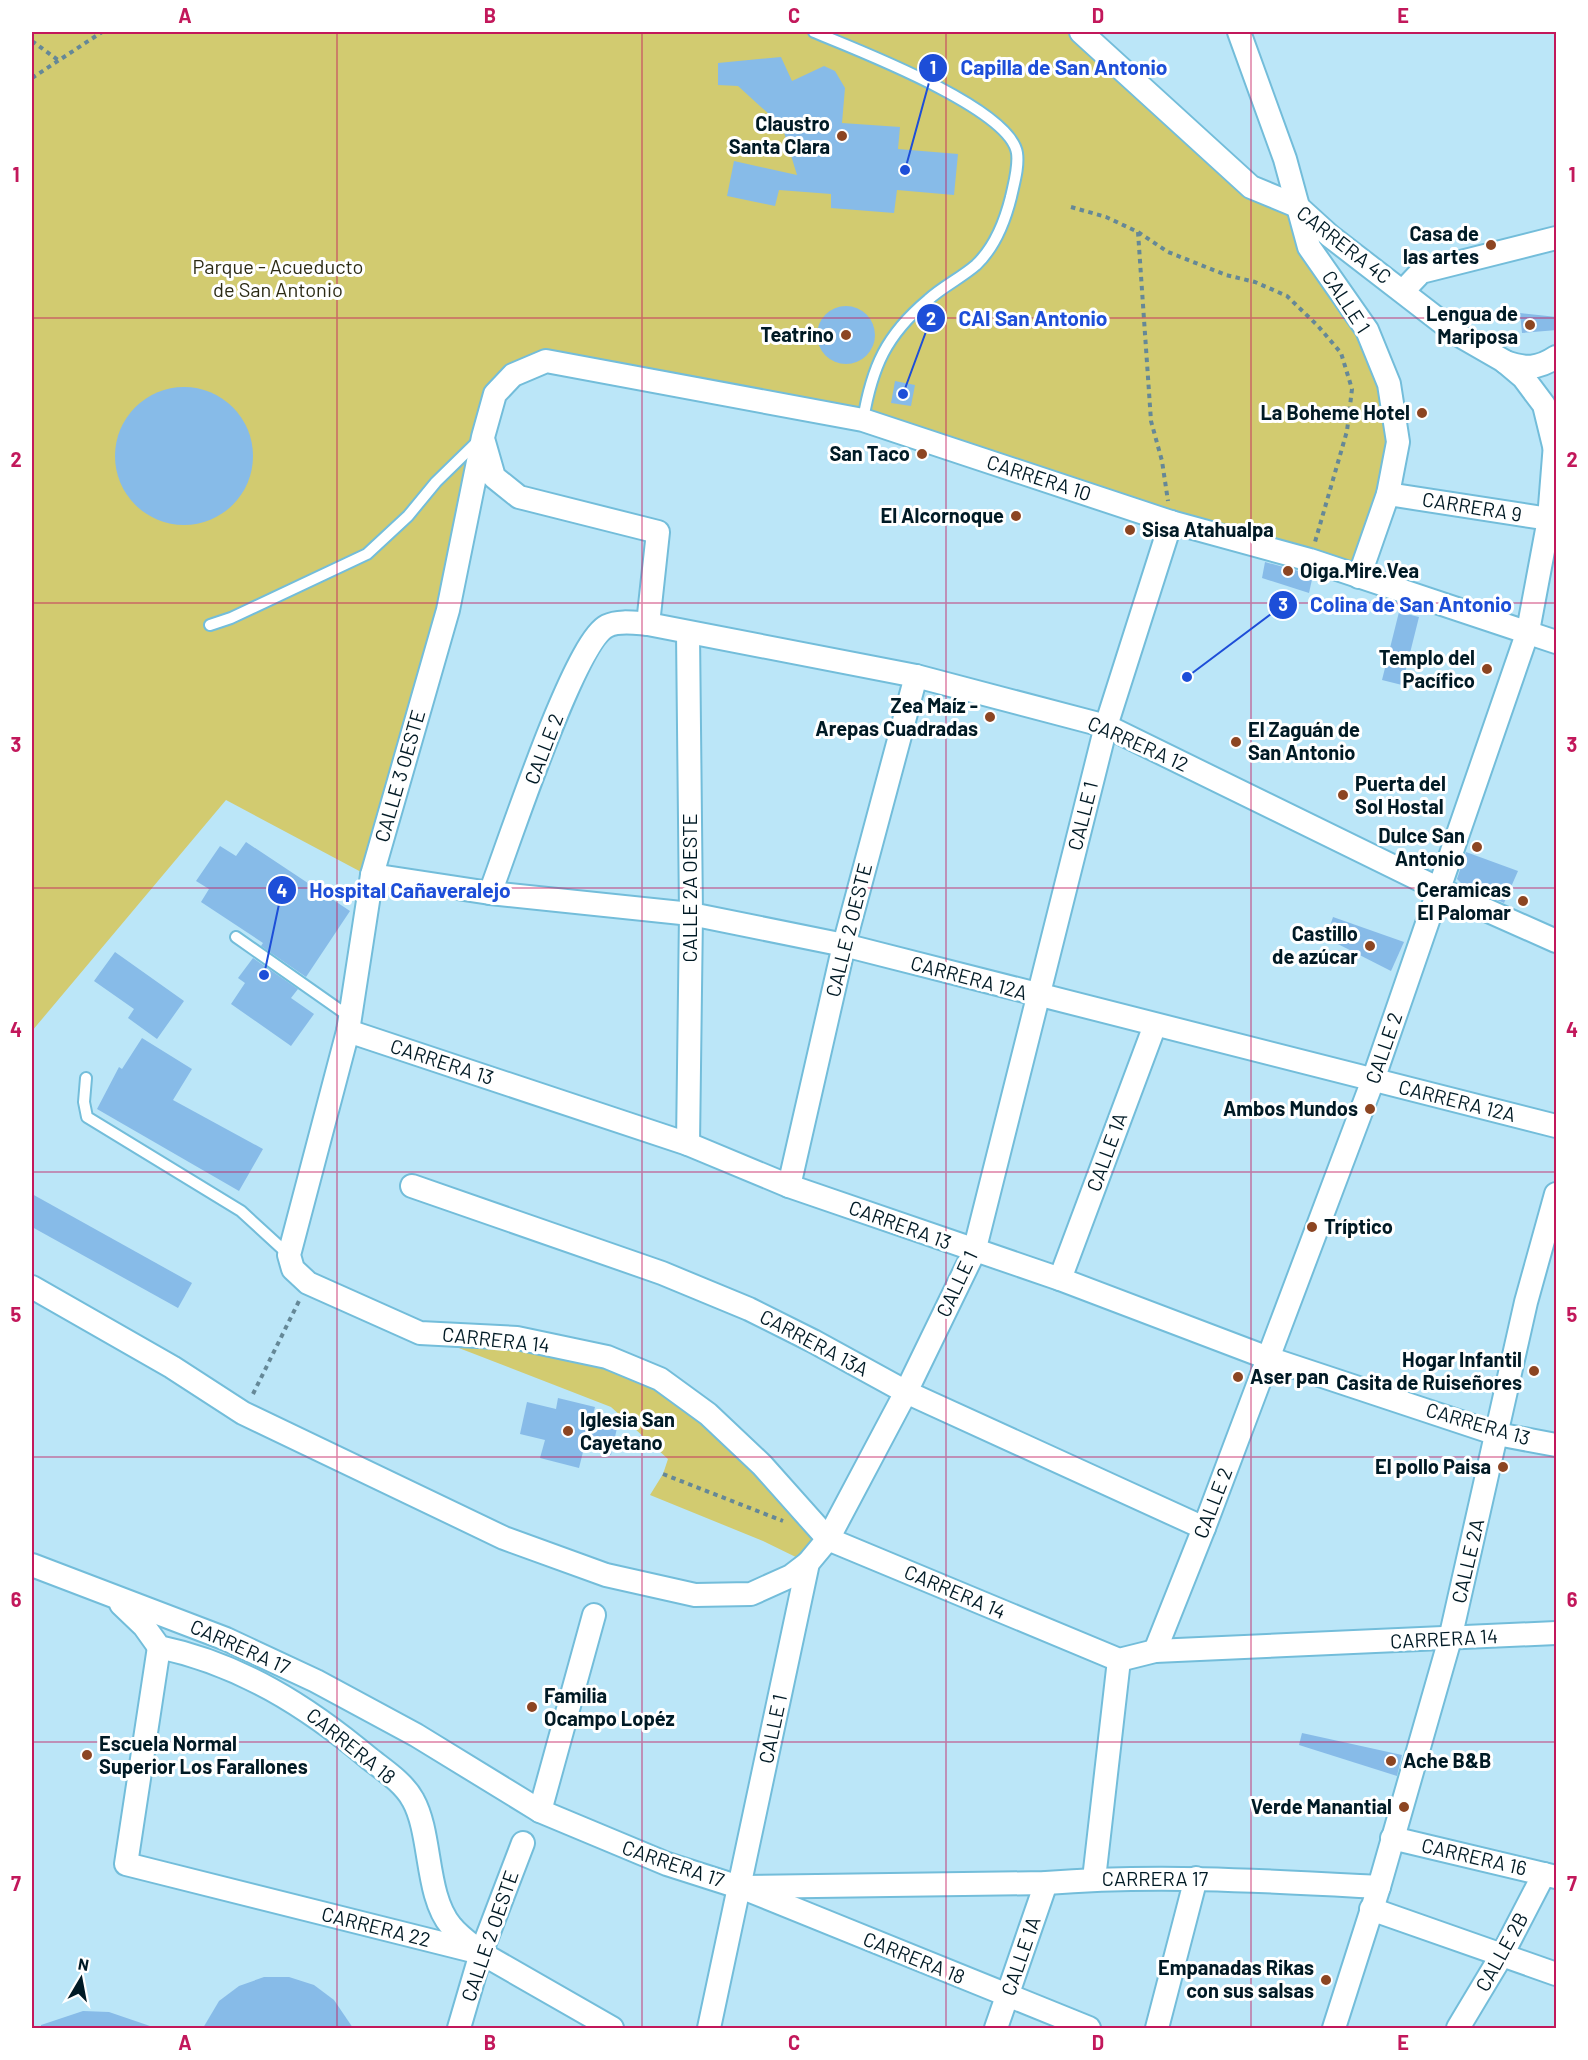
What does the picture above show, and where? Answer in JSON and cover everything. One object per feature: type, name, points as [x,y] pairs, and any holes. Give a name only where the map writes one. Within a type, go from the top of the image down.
[{"type":"street","name":"CARRERA 4C","points":[[1081,32],[1251,187],[1297,206],[1330,236],[1457,334],[1504,361],[1523,368],[1543,366],[1557,357]]},
{"type":"street","name":"CALLE 1","points":[[1239,32],[1285,159],[1309,247],[1367,330],[1389,384],[1398,442],[1388,494],[1359,577]]},
{"type":"street","points":[[1403,291],[1421,272],[1557,238]]},
{"type":"street","name":"CARRERA 10","points":[[513,375],[546,361],[863,420],[1171,522],[1310,560],[1527,630],[1557,642]]},
{"type":"street","name":"CARRERA 4C","points":[[1504,361],[1536,392],[1544,405],[1555,438]]},
{"type":"street","name":"CALLE 3 OESTE","points":[[289,1255],[333,1095],[349,1024],[372,875],[448,610],[483,437],[495,394],[513,375]]},
{"type":"street","points":[[483,437],[495,477],[519,496],[658,532],[648,624]]},
{"type":"street","name":"CALLE 2","points":[[1155,1651],[1204,1528],[1373,1080],[1527,630],[1553,520],[1555,438]]},
{"type":"street","name":"CARRERA 9","points":[[1388,494],[1553,520]]},
{"type":"street","name":"CALLE 1","points":[[709,2028],[808,1563],[828,1539],[906,1392],[974,1252],[1106,726],[1171,522]]},
{"type":"street","name":"CALLE 2","points":[[490,893],[571,680],[594,635],[607,626],[620,622]]},
{"type":"street","name":"CARRERA 12","points":[[620,622],[648,624],[916,676],[1106,726],[1438,889],[1557,941]]},
{"type":"street","name":"CALLE 2A OESTE","points":[[688,633],[691,914],[688,1144]]},
{"type":"street","name":"CALLE 2 OESTE","points":[[789,1186],[843,945],[916,676]]},
{"type":"street","name":"CARRERA 12A","points":[[372,875],[490,893],[691,914],[843,945],[1557,1126]]},
{"type":"street","name":"CARRERA 13","points":[[349,1024],[688,1144],[789,1186],[974,1252],[1060,1279],[1268,1358],[1497,1434],[1557,1445]]},
{"type":"street","name":"CALLE 1A","points":[[1060,1279],[1155,1025]]},
{"type":"street","name":"CARRERA 13A","points":[[412,1186],[662,1273],[716,1295],[813,1341],[906,1392],[1204,1528]]},
{"type":"street","name":"CALLE 2A","points":[[1334,2028],[1379,1887],[1450,1639],[1526,1302],[1557,1194]]},
{"type":"street","points":[[289,1255],[293,1269],[308,1284]]},
{"type":"street","name":"CARRERA 14","points":[[308,1284],[420,1333],[517,1338],[607,1357],[660,1379],[708,1414],[762,1465],[828,1539],[1119,1660],[1155,1651],[1557,1633]]},
{"type":"street","points":[[32,1287],[172,1367],[243,1413],[504,1538],[606,1575],[695,1595],[751,1594],[791,1576],[808,1563]]},
{"type":"street","name":"CARRERA 17","points":[[32,1566],[226,1639],[316,1681],[416,1735],[540,1812],[667,1864],[739,1887],[1046,1884],[1094,1879],[1196,1878],[1379,1887]]},
{"type":"street","points":[[111,1595],[144,1626],[159,1647]]},
{"type":"street","points":[[540,1812],[594,1616]]},
{"type":"street","name":"CARRERA 18","points":[[159,1647],[196,1655],[258,1681],[303,1706],[394,1779],[413,1799],[436,1893],[450,1925],[481,1953]]},
{"type":"street","name":"CARRERA 22","points":[[159,1647],[126,1863],[128,1866],[481,1953],[612,2028]]},
{"type":"street","points":[[1094,1879],[1119,1660]]},
{"type":"street","name":"CARRERA 16","points":[[1392,1838],[1550,1875]]},
{"type":"street","name":"CALLE 2 OESTE","points":[[459,2028],[481,1953],[523,1843]]},
{"type":"street","name":"CALLE 2B","points":[[1458,2028],[1550,1875]]},
{"type":"street","points":[[1157,2028],[1196,1878]]},
{"type":"street","name":"CALLE 1A","points":[[996,2028],[1046,1884]]},
{"type":"street","name":"CARRERA 18","points":[[739,1887],[1007,1997],[1089,2028]]},
{"type":"street","points":[[1371,1909],[1503,1953],[1557,1974]]},
{"type":"lane","points":[[814,32],[961,99],[999,124],[1017,151],[1016,179],[1004,222],[976,264],[928,299],[893,333],[878,360],[863,420]]},
{"type":"lane","points":[[210,625],[231,618],[368,554],[408,516],[436,482],[483,437]]},
{"type":"lane","points":[[236,937],[349,1024]]},
{"type":"lane","points":[[86,1078],[84,1102],[87,1117],[241,1211],[289,1255]]},
{"type":"path","points":[[32,78],[102,32]]},
{"type":"path","points":[[32,41],[58,60]]},
{"type":"path","points":[[1071,207],[1106,217],[1138,232],[1168,252],[1226,275],[1255,282],[1287,296],[1318,326],[1341,353],[1352,389],[1347,431],[1310,560]]},
{"type":"path","points":[[1138,232],[1151,421],[1162,461],[1171,522]]},
{"type":"path","points":[[243,1413],[308,1284]]},
{"type":"path","points":[[663,1474],[784,1521]]},
{"type":"green space","name":"Parque - Acueducto de San Antonio","points":[[32,32],[1081,32],[1251,187],[1297,206],[1367,330],[1398,442],[1359,577],[886,427],[546,361],[495,394],[448,610],[363,873],[226,800],[32,1031]]},
{"type":"green space","points":[[420,1333],[443,1334],[660,1379],[828,1539],[808,1563],[763,1541],[650,1495],[663,1474],[668,1459],[611,1407]]},
{"type":"building","name":"Claustro Santa Clara","points":[[781,57],[792,81],[824,66],[835,71],[845,88],[842,123],[900,127],[898,149],[958,154],[954,195],[897,190],[894,213],[831,208],[831,194],[779,190],[775,206],[727,196],[734,161],[797,175],[782,126],[738,86],[718,85],[718,63]]},
{"type":"building","name":"Teatrino","points":[[846,306],[857,308],[870,319],[875,335],[873,346],[862,359],[846,364],[835,362],[822,351],[817,335],[819,324],[830,311]]},
{"type":"building","points":[[1520,313],[1557,317],[1557,330],[1522,333]]},
{"type":"building","points":[[895,381],[915,385],[911,406],[891,403]]},
{"type":"building","points":[[184,387],[210,392],[233,407],[248,430],[253,456],[248,482],[233,505],[210,520],[184,525],[158,520],[135,505],[120,482],[115,456],[120,430],[135,407],[158,392]]},
{"type":"building","points":[[1265,562],[1313,575],[1309,593],[1262,578]]},
{"type":"building","points":[[1399,612],[1419,617],[1402,685],[1382,680]]},
{"type":"building","points":[[246,842],[350,911],[306,977],[261,946],[263,943],[201,902],[209,889],[196,881],[220,846],[236,856]]},
{"type":"building","points":[[1466,852],[1518,871],[1504,903],[1463,885],[1457,879]]},
{"type":"building","points":[[1333,917],[1404,942],[1391,971],[1326,938]]},
{"type":"building","points":[[115,952],[184,1001],[157,1039],[128,1018],[134,1009],[94,981]]},
{"type":"building","points":[[253,958],[298,989],[291,998],[314,1014],[291,1046],[231,1004],[245,983],[238,978]]},
{"type":"building","points":[[142,1038],[192,1069],[173,1100],[263,1149],[239,1191],[97,1109],[119,1067],[122,1069]]},
{"type":"building","points":[[32,1194],[192,1283],[178,1308],[32,1227]]},
{"type":"building","name":"Iglesia San Cayetano","points":[[558,1398],[595,1407],[591,1422],[617,1428],[611,1455],[584,1448],[579,1468],[540,1458],[545,1440],[520,1434],[527,1402],[556,1409]]},
{"type":"building","points":[[1302,1733],[1402,1755],[1397,1776],[1299,1745]]},
{"type":"building","points":[[264,1977],[289,1977],[314,1985],[334,2000],[353,2028],[203,2028],[219,2001],[239,1986]]},
{"type":"building","points":[[83,2011],[109,2012],[150,2026],[149,2028],[41,2028],[41,2025]]},
{"type":"place","name":"Claustro Santa Clara","points":[[842,136]]},
{"type":"place","name":"Capilla de San Antonio","points":[[905,170]]},
{"type":"place","name":"Casa de las artes","points":[[1491,245]]},
{"type":"place","name":"Lengua de Mariposa","points":[[1530,325]]},
{"type":"place","name":"Teatrino","points":[[846,335]]},
{"type":"place","name":"CAI San Antonio","points":[[903,394]]},
{"type":"place","name":"La Boheme Hotel","points":[[1422,413]]},
{"type":"place","name":"San Taco","points":[[922,454]]},
{"type":"place","name":"El Alcornoque","points":[[1016,516]]},
{"type":"place","name":"Sisa Atahualpa","points":[[1130,530]]},
{"type":"place","name":"Oiga.Mire.Vea","points":[[1288,571]]},
{"type":"place","name":"Templo del Pacífico","points":[[1487,669]]},
{"type":"place","name":"Colina de San Antonio","points":[[1187,677]]},
{"type":"place","name":"Zea Maíz - Arepas Cuadradas","points":[[990,717]]},
{"type":"place","name":"El Zaguán de San Antonio","points":[[1236,742]]},
{"type":"place","name":"Puerta del Sol Hostal","points":[[1343,795]]},
{"type":"place","name":"Dulce San Antonio","points":[[1477,847]]},
{"type":"place","name":"Ceramicas El Palomar","points":[[1523,901]]},
{"type":"place","name":"Castillo de azúcar","points":[[1370,946]]},
{"type":"place","name":"Hospital Cañaveralejo","points":[[264,975]]},
{"type":"place","name":"Ambos Mundos","points":[[1370,1109]]},
{"type":"place","name":"Tríptico","points":[[1312,1227]]},
{"type":"place","name":"Hogar Infantil Casita de Ruiseñores","points":[[1534,1371]]},
{"type":"place","name":"Aser pan","points":[[1238,1377]]},
{"type":"place","name":"Iglesia San Cayetano","points":[[568,1431]]},
{"type":"place","name":"El pollo Paisa","points":[[1503,1467]]},
{"type":"place","name":"Familia Ocampo Lopéz","points":[[532,1707]]},
{"type":"place","name":"Escuela Normal Superior Los Farallones","points":[[87,1755]]},
{"type":"place","name":"Ache B&B","points":[[1391,1761]]},
{"type":"place","name":"Verde Manantial","points":[[1404,1807]]},
{"type":"place","name":"Empanadas Rikas con sus salsas","points":[[1326,1980]]}]
